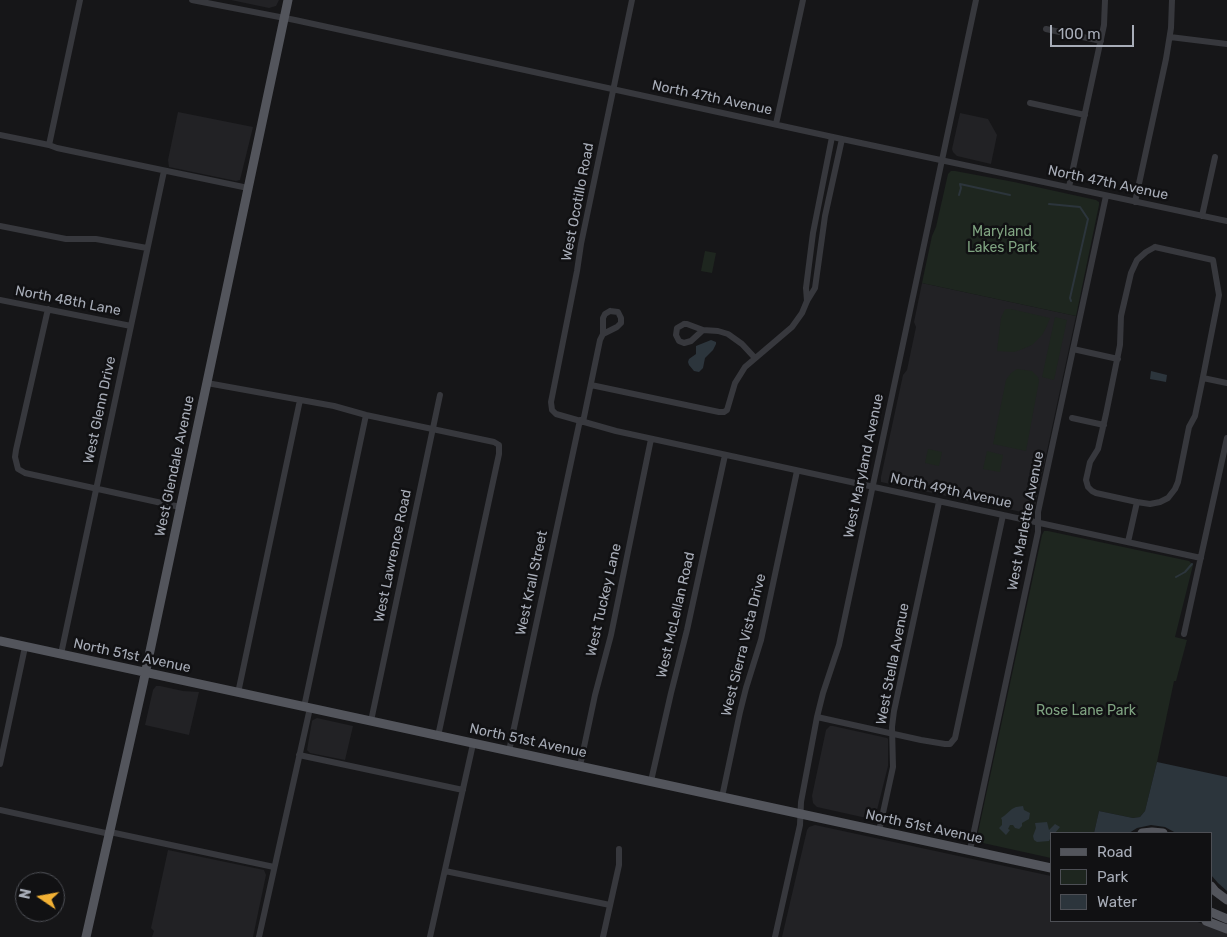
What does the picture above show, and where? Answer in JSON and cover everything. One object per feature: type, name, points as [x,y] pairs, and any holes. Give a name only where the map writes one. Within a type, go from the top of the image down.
[{"type":"main road","name":"West Glendale Avenue","points":[[86,937],[146,673],[288,0]]},
{"type":"main road","name":"North 51st Avenue","points":[[0,641],[1050,868]]},
{"type":"main road","points":[[1212,887],[1227,900]]},
{"type":"main road","points":[[1212,912],[1227,919]]},
{"type":"main road","points":[[1209,922],[1227,929]]},
{"type":"street","points":[[49,145],[80,0]]},
{"type":"street","name":"North 47th Avenue","points":[[192,0],[284,18],[1227,221]]},
{"type":"street","name":"West Ocotillo Road","points":[[552,410],[552,395],[578,271],[581,244],[632,0]]},
{"type":"street","points":[[776,124],[803,0]]},
{"type":"street","name":"West Maryland Avenue","points":[[775,937],[800,825],[801,802],[818,717],[823,694],[839,645],[976,0]]},
{"type":"street","points":[[1069,187],[1104,25],[1105,0]]},
{"type":"street","points":[[1135,202],[1165,67],[1170,37],[1172,0]]},
{"type":"street","points":[[1046,29],[1100,41]]},
{"type":"street","points":[[1170,37],[1227,44]]},
{"type":"street","points":[[1030,103],[1085,115]]},
{"type":"street","points":[[0,135],[248,188]]},
{"type":"street","points":[[807,301],[806,288],[813,233],[832,137]]},
{"type":"street","points":[[591,385],[724,412],[729,406],[738,378],[745,368],[792,327],[802,313],[815,288],[825,216],[842,139]]},
{"type":"street","points":[[1202,216],[1215,157]]},
{"type":"street","name":"West Glenn Drive","points":[[61,654],[164,170]]},
{"type":"street","name":"West Marlette Avenue","points":[[970,850],[1038,532],[1037,522],[1040,503],[1106,196]]},
{"type":"street","points":[[0,226],[66,239],[96,239],[147,248]]},
{"type":"street","points":[[1156,247],[1213,260],[1220,295],[1195,416],[1189,427],[1175,489],[1168,498],[1155,503],[1137,502],[1096,493],[1088,487],[1086,480],[1090,462],[1098,449],[1118,359],[1122,312],[1131,271],[1137,260],[1146,252],[1156,247]]},
{"type":"street","name":"North 48th Lane","points":[[0,300],[131,326]]},
{"type":"street","points":[[48,309],[16,450],[15,457],[18,469],[25,473],[180,507]]},
{"type":"street","points":[[703,330],[728,334],[742,344],[755,358]]},
{"type":"street","name":"West Krall Street","points":[[509,751],[600,340],[603,334]]},
{"type":"street","points":[[1073,349],[1118,359]]},
{"type":"street","points":[[1203,378],[1227,383]]},
{"type":"street","points":[[207,383],[334,406],[366,415],[494,442],[499,445],[499,454],[438,736]]},
{"type":"street","name":"West Lawrence Road","points":[[371,721],[440,395]]},
{"type":"street","points":[[238,693],[300,400]]},
{"type":"street","name":"North 49th Avenue","points":[[552,410],[556,414],[616,431],[1201,558]]},
{"type":"street","points":[[259,937],[299,755],[366,415]]},
{"type":"street","points":[[1072,418],[1104,425]]},
{"type":"street","points":[[1184,634],[1227,438]]},
{"type":"street","name":"West Tuckey Lane","points":[[580,766],[595,695],[611,635],[652,439]]},
{"type":"street","name":"West McLellan Road","points":[[651,781],[687,630],[725,455]]},
{"type":"street","name":"West Sierra Vista Drive","points":[[722,797],[740,712],[761,640],[797,471]]},
{"type":"street","name":"West Stella Avenue","points":[[879,831],[893,767],[892,733],[894,710],[939,502]]},
{"type":"street","points":[[1128,542],[1137,502]]},
{"type":"street","points":[[818,717],[950,744],[955,738],[1003,515]]},
{"type":"street","points":[[0,764],[25,647]]},
{"type":"street","points":[[430,937],[473,744]]},
{"type":"street","points":[[299,755],[463,790]]},
{"type":"street","points":[[0,810],[274,867]]},
{"type":"street","points":[[603,937],[619,865],[619,849]]},
{"type":"street","points":[[445,870],[610,906]]},
{"type":"shaded area","points":[[231,0],[279,0],[276,6],[269,8]]},
{"type":"shaded area","points":[[178,112],[253,127],[240,180],[236,181],[169,167],[168,160]]},
{"type":"shaded area","points":[[960,113],[988,119],[997,135],[991,164],[957,156],[953,152],[952,149]]},
{"type":"shaded area","points":[[922,283],[1076,316],[1034,511],[1031,514],[881,482],[903,375],[907,370],[916,327],[914,322]]},
{"type":"shaded area","points":[[156,686],[199,692],[189,735],[145,725],[153,690]]},
{"type":"shaded area","points":[[317,718],[353,726],[345,760],[310,753],[307,750],[312,721]]},
{"type":"shaded area","points":[[830,726],[888,739],[888,766],[875,818],[871,819],[817,807],[813,803],[812,796],[826,730]]},
{"type":"shaded area","points":[[815,825],[1050,876],[1050,922],[1198,922],[1227,933],[1227,937],[782,937],[809,827]]},
{"type":"shaded area","points":[[168,850],[264,870],[266,875],[253,937],[152,937],[154,931],[151,928]]},
{"type":"green space","name":"Maryland Lakes Park","points":[[951,171],[1014,182],[1099,202],[1076,316],[922,283],[948,174]]},
{"type":"green space","points":[[705,251],[716,253],[712,273],[701,271]]},
{"type":"green space","points":[[1006,309],[1050,318],[1042,335],[1032,345],[1014,352],[997,351],[1001,318]]},
{"type":"green space","points":[[1055,317],[1067,320],[1054,380],[1042,377]]},
{"type":"green space","points":[[1017,369],[1032,371],[1039,381],[1026,451],[993,444],[1006,380]]},
{"type":"green space","points":[[928,449],[942,452],[939,466],[925,463]]},
{"type":"green space","points":[[987,451],[1003,455],[1000,472],[983,469]]},
{"type":"green space","name":"Rose Lane Park","points":[[1044,531],[1048,531],[1189,561],[1193,565],[1175,637],[1187,640],[1176,681],[1174,681],[1145,811],[1140,817],[1133,818],[1099,811],[1094,832],[1050,832],[1050,858],[983,843],[977,837]]},
{"type":"water","points":[[711,340],[716,342],[713,350],[705,358],[703,368],[699,372],[694,371],[688,362],[696,354],[696,346]]},
{"type":"water","points":[[1151,371],[1167,375],[1166,382],[1150,379]]},
{"type":"water","points":[[1157,762],[1227,777],[1227,891],[1212,876],[1212,832],[1174,832],[1165,827],[1151,825],[1137,828],[1131,832],[1094,832],[1099,811],[1133,818],[1140,817],[1145,811]]},
{"type":"water","points":[[1023,806],[1024,810],[1030,813],[1029,819],[1022,823],[1019,829],[1010,825],[1008,829],[1010,830],[1006,835],[999,828],[1002,825],[1001,818],[1012,809]]},
{"type":"water","points":[[1047,822],[1049,830],[1055,824],[1060,827],[1056,832],[1050,832],[1049,841],[1037,842],[1033,836],[1036,828],[1035,823]]},
{"type":"waterway","points":[[959,195],[960,184],[1010,195]]},
{"type":"waterway","points":[[1049,204],[1080,207],[1088,219],[1070,298],[1071,301]]},
{"type":"waterway","points":[[1176,577],[1185,572],[1192,564]]}]
